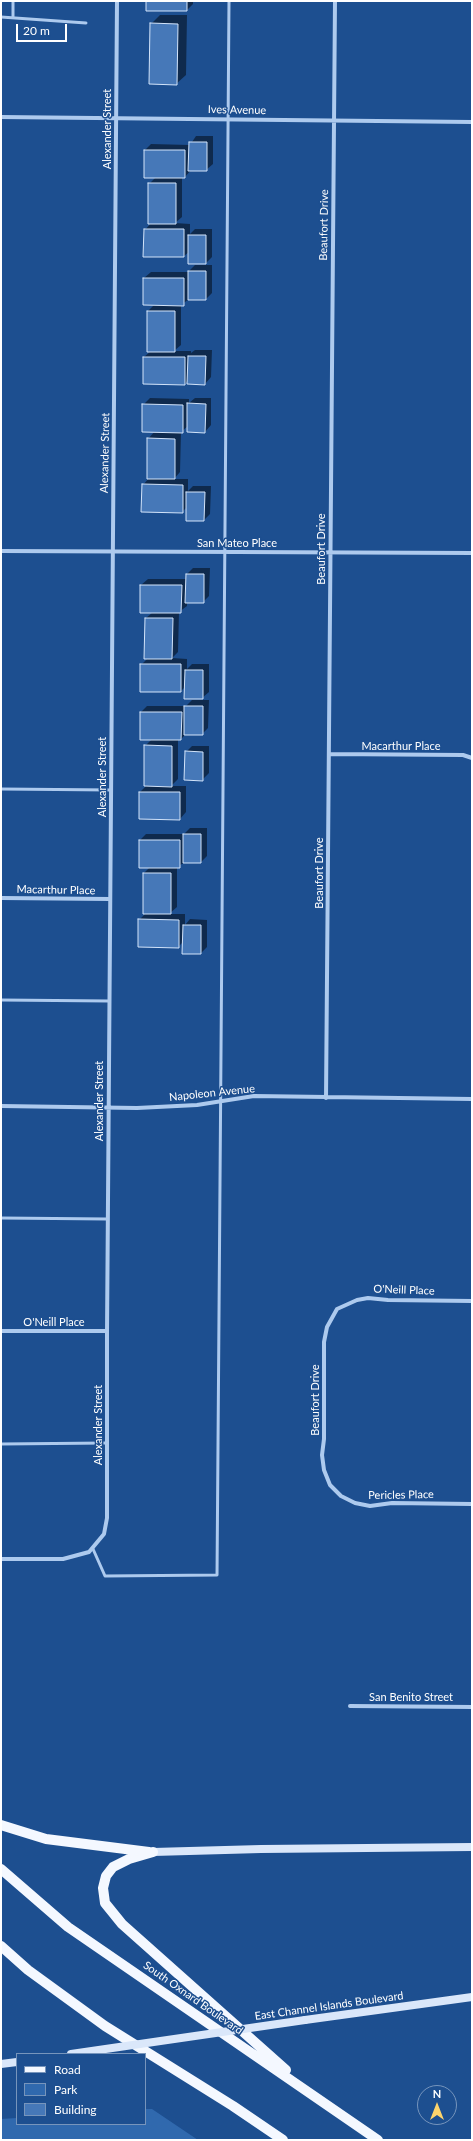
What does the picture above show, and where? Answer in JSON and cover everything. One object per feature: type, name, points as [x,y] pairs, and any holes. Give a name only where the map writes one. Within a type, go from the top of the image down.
[{"type":"main road","points":[[1,1825],[46,1839],[153,1852],[261,1849],[472,1847]]},
{"type":"main road","points":[[153,1852],[113,1867],[106,1876],[103,1888],[105,1903],[122,1924],[315,2097]]},
{"type":"main road","name":"South Oxnard Boulevard","points":[[1,1869],[68,1927],[378,2140]]},
{"type":"main road","points":[[1,1946],[28,1970],[105,2026],[233,2106],[283,2140]]},
{"type":"main road","points":[[1,1955],[28,1970]]},
{"type":"main road","name":"East Channel Islands Boulevard","points":[[78,2053],[472,1997]]},
{"type":"main road","points":[[1,2064],[16,2062]]},
{"type":"street","name":"Alexander Street","points":[[93,1549],[104,1534],[108,1518],[106,1331],[117,1]]},
{"type":"street","name":"Beaufort Drive","points":[[326,1098],[335,1]]},
{"type":"street","name":"Ives Avenue","points":[[1,117],[472,122]]},
{"type":"street","name":"San Mateo Place","points":[[1,551],[472,553]]},
{"type":"street","name":"Macarthur Place","points":[[329,754],[463,755],[472,758]]},
{"type":"street","name":"Macarthur Place","points":[[1,898],[110,899]]},
{"type":"street","name":"Napoleon Avenue","points":[[1,1106],[137,1108],[219,1102],[235,1098],[254,1096],[472,1099]]},
{"type":"street","name":"O'Neill Place","points":[[337,1309],[357,1300],[368,1298],[388,1300],[472,1301]]},
{"type":"street","name":"Beaufort Drive","points":[[335,1490],[330,1485],[324,1470],[322,1455],[324,1440],[324,1342],[328,1327],[337,1309]]},
{"type":"street","name":"O'Neill Place","points":[[1,1331],[106,1331]]},
{"type":"street","name":"Pericles Place","points":[[335,1490],[341,1496],[354,1503],[370,1506],[392,1503],[472,1504]]},
{"type":"street","points":[[1,1559],[73,1558],[93,1549]]},
{"type":"street","name":"San Benito Street","points":[[350,1706],[472,1707]]},
{"type":"lane","points":[[13,1],[13,17]]},
{"type":"lane","points":[[93,1549],[105,1576],[216,1575],[229,1]]},
{"type":"lane","points":[[1,17],[86,23]]},
{"type":"lane","points":[[1,789],[111,790]]},
{"type":"lane","points":[[1,1000],[109,1001]]},
{"type":"lane","points":[[1,1218],[108,1219]]},
{"type":"lane","points":[[1,1444],[108,1443]]},
{"type":"green space","points":[[146,2109],[152,2109],[198,2140],[1,2140],[1,2119],[16,2118],[16,2125],[146,2125]]},
{"type":"building","points":[[146,1],[187,1],[187,11],[146,11]]},
{"type":"building","points":[[150,23],[178,24],[177,85],[149,84]]},
{"type":"building","points":[[189,142],[207,142],[207,171],[188,171]]},
{"type":"building","points":[[144,150],[185,150],[185,178],[144,178]]},
{"type":"building","points":[[148,183],[176,183],[176,224],[148,224]]},
{"type":"building","points":[[144,229],[184,229],[184,257],[143,257]]},
{"type":"building","points":[[188,235],[206,235],[206,264],[188,264]]},
{"type":"building","points":[[188,271],[206,271],[206,300],[188,300]]},
{"type":"building","points":[[143,278],[184,278],[184,306],[143,305]]},
{"type":"building","points":[[147,311],[175,311],[175,352],[147,352]]},
{"type":"building","points":[[188,356],[206,356],[205,385],[187,384]]},
{"type":"building","points":[[143,357],[185,357],[185,385],[143,384]]},
{"type":"building","points":[[187,403],[206,404],[205,433],[187,432]]},
{"type":"building","points":[[142,404],[183,405],[183,433],[142,432]]},
{"type":"building","points":[[147,438],[175,439],[175,479],[147,479]]},
{"type":"building","points":[[142,484],[183,485],[183,513],[141,512]]},
{"type":"building","points":[[186,492],[205,492],[204,521],[186,521]]},
{"type":"building","points":[[186,574],[204,574],[204,603],[185,603]]},
{"type":"building","points":[[140,585],[182,585],[181,613],[140,613]]},
{"type":"building","points":[[145,618],[173,618],[172,659],[144,659]]},
{"type":"building","points":[[140,664],[181,664],[181,692],[140,692]]},
{"type":"building","points":[[185,670],[203,670],[203,699],[184,699]]},
{"type":"building","points":[[184,706],[203,706],[203,735],[184,735]]},
{"type":"building","points":[[140,712],[182,712],[181,740],[140,740]]},
{"type":"building","points":[[144,745],[172,746],[172,787],[144,786]]},
{"type":"building","points":[[185,751],[203,752],[203,781],[184,780]]},
{"type":"building","points":[[139,792],[180,792],[180,820],[139,819]]},
{"type":"building","points":[[183,834],[201,834],[201,863],[183,863]]},
{"type":"building","points":[[139,840],[180,840],[180,868],[139,868]]},
{"type":"building","points":[[143,873],[171,873],[171,914],[143,914]]},
{"type":"building","points":[[138,919],[179,920],[179,948],[138,947]]},
{"type":"building","points":[[183,925],[201,925],[201,954],[182,954]]}]
